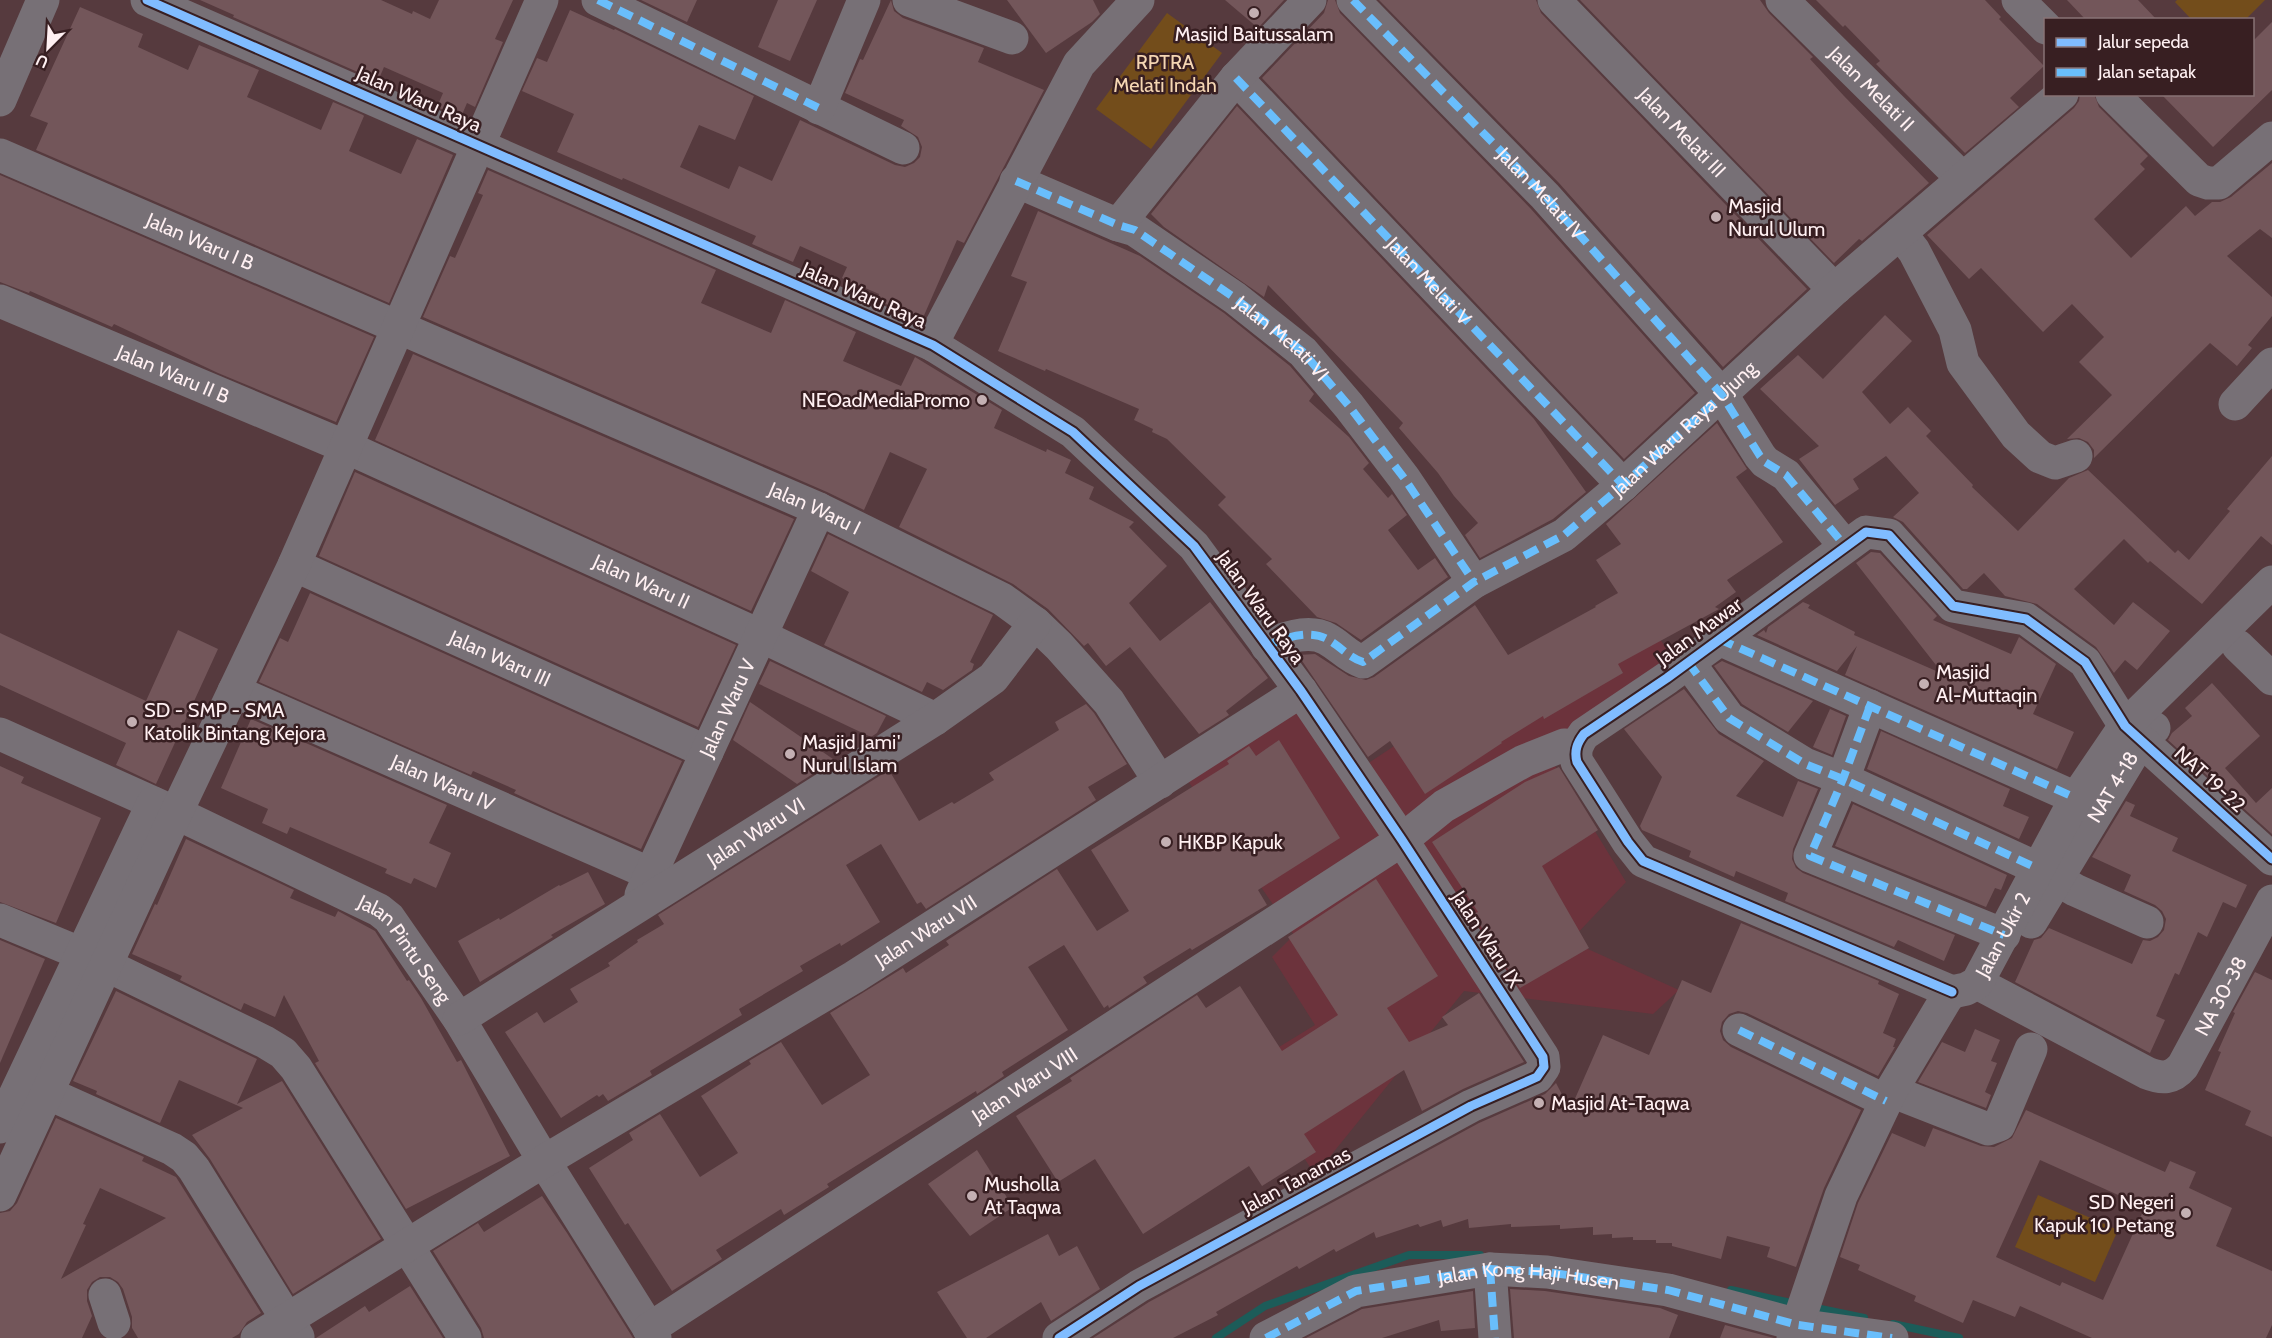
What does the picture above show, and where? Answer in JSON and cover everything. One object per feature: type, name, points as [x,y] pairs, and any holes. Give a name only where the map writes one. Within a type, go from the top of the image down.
[{"type":"street","points":[[0,100],[43,0]]},
{"type":"street","name":"Jalan Waru Raya","points":[[147,0],[933,345],[1073,432],[1194,546],[1301,692],[1402,840]]},
{"type":"street","points":[[0,1127],[94,959],[164,808],[234,691],[294,565],[542,0]]},
{"type":"street","points":[[598,0],[903,148]]},
{"type":"street","points":[[819,108],[864,0]]},
{"type":"street","points":[[909,0],[1012,39]]},
{"type":"street","points":[[933,345],[1016,181],[1079,64],[1138,0]]},
{"type":"street","points":[[1118,225],[1236,78],[1310,0]]},
{"type":"street","name":"Jalan Melati IV","points":[[1353,0],[1545,196],[1722,395]]},
{"type":"street","name":"Jalan Melati III","points":[[1554,0],[1827,282],[1836,288]]},
{"type":"street","name":"Jalan Melati II","points":[[1782,0],[1962,178]]},
{"type":"street","points":[[2018,0],[2044,26]]},
{"type":"street","name":"Jalan Melati V","points":[[1236,78],[1623,485]]},
{"type":"street","name":"Jalan Waru Raya Ujung","points":[[1267,646],[1285,638],[1305,635],[1326,638],[1353,659],[1363,662],[1474,582],[1564,535],[1623,485],[1836,288],[2060,96]]},
{"type":"street","points":[[2114,96],[2199,180],[2208,183],[2219,183],[2272,138]]},
{"type":"street","name":"Jalan Waru I B","points":[[0,155],[399,326]]},
{"type":"street","name":"Jalan Melati VI","points":[[1016,181],[1118,225],[1135,230],[1235,298],[1303,352],[1349,406],[1404,478],[1474,582]]},
{"type":"street","points":[[1900,233],[1914,251],[1955,330],[1964,363],[2016,435],[2040,457],[2055,463],[2076,456]]},
{"type":"street","name":"Jalan Waru II B","points":[[0,301],[346,447]]},
{"type":"street","name":"Jalan Waru I","points":[[399,326],[819,510],[1002,599],[1035,623],[1059,646],[1109,702],[1160,782]]},
{"type":"street","points":[[2235,404],[2272,364]]},
{"type":"street","points":[[1722,395],[1760,456],[1765,462],[1786,475],[1845,546]]},
{"type":"street","name":"Jalan Waru II","points":[[346,447],[760,636],[935,719]]},
{"type":"street","name":"Jalan Waru V","points":[[635,908],[819,510]]},
{"type":"street","name":"Jalan Mawar","points":[[1576,746],[1584,734],[1688,662],[1866,532],[1888,535],[1953,606],[2026,619],[2085,662],[2133,733]]},
{"type":"street","name":"Jalan Waru III","points":[[294,565],[707,752]]},
{"type":"street","name":"Jalan Ukir 2","points":[[1800,1319],[1840,1196],[1889,1096],[1938,1009],[1973,988],[2004,935],[2047,874],[2076,798],[2272,582]]},
{"type":"street","name":"NAT 4-18","points":[[1973,988],[2047,874],[2133,733],[2238,646],[2272,613]]},
{"type":"street","name":"Jalan Waru VI","points":[[459,1019],[935,719],[993,678],[1035,623]]},
{"type":"street","points":[[1719,639],[2076,798]]},
{"type":"street","points":[[2238,646],[2272,679]]},
{"type":"street","points":[[1688,662],[1729,718],[1805,764],[1843,779],[2147,922]]},
{"type":"street","name":"Jalan Waru IV","points":[[234,691],[651,874]]},
{"type":"street","name":"Jalan Waru VII","points":[[257,1338],[293,1329],[408,1245],[544,1161],[854,977],[1301,692]]},
{"type":"street","points":[[1870,706],[1843,779],[1810,856],[2004,935]]},
{"type":"street","name":"NAT 19-22","points":[[2133,733],[2272,859]]},
{"type":"street","name":"Jalan Pintu Seng","points":[[0,734],[164,808],[378,910],[398,928],[459,1019],[652,1334]]},
{"type":"street","points":[[1402,840],[1444,806],[1524,761],[1564,745],[1576,746],[1577,762],[1628,842],[1643,861],[1973,988]]},
{"type":"street","name":"Jalan Waru IX","points":[[1402,840],[1543,1057]]},
{"type":"street","name":"Jalan Waru VIII","points":[[652,1334],[1402,840]]},
{"type":"street","name":"NA 30-38","points":[[1973,988],[2158,1077],[2167,1078],[2176,1074],[2183,1066],[2272,901]]},
{"type":"street","points":[[0,920],[94,959],[265,1042],[283,1053],[296,1068],[465,1338]]},
{"type":"street","points":[[1739,1030],[1889,1096],[1988,1129],[1999,1125],[2031,1049]]},
{"type":"street","name":"Jalan Tanamas","points":[[1059,1338],[1149,1280],[1471,1106],[1537,1077],[1544,1067],[1543,1057]]},
{"type":"street","points":[[0,1195],[23,1083]]},
{"type":"street","points":[[23,1083],[172,1149],[184,1157],[194,1169],[293,1329]]},
{"type":"street","points":[[1490,1269],[1495,1338]]},
{"type":"street","name":"Jalan Kong Haji Husen","points":[[1278,1335],[1356,1291],[1490,1269],[1547,1272],[1668,1290],[1892,1338]]},
{"type":"shaded area","points":[[1626,592],[1674,659],[1549,756],[1626,882],[1570,941],[1679,990],[1653,1014],[1464,991],[1315,1175],[1246,1067],[1315,1025],[1272,957],[1294,935],[1186,778],[1297,704],[1343,780]]},
{"type":"green space","points":[[2177,0],[2265,0],[2247,18],[2190,18],[2175,2]]},
{"type":"green space","name":"RPTRA Melati Indah","points":[[1167,13],[1222,53],[1151,149],[1096,109]]},
{"type":"green space","points":[[2038,1195],[2118,1230],[2095,1282],[2015,1247]]},
{"type":"building","points":[[200,0],[381,0],[412,14],[413,11],[430,19],[439,0],[513,0],[495,39],[503,42],[475,107],[467,103],[461,117],[437,107],[443,93],[384,67],[378,81],[233,17],[234,15]]},
{"type":"building","points":[[641,0],[697,0],[687,22]]},
{"type":"building","points":[[778,0],[817,0],[790,61],[758,47]]},
{"type":"building","points":[[891,0],[894,11],[903,18],[984,48],[978,62],[1044,90],[964,243],[957,240],[922,320],[877,300],[879,294],[842,278],[847,267],[800,246],[793,262],[752,244],[756,236],[557,152],[574,114],[522,91],[537,58],[547,62],[570,10],[615,29],[754,96],[735,140],[699,125],[680,167],[729,189],[739,166],[772,181],[800,120],[895,165],[905,167],[920,157],[922,147],[918,137],[901,126],[904,120],[845,93]]},
{"type":"building","points":[[1007,0],[1093,0],[1100,14],[1092,22],[1046,53]]},
{"type":"building","name":"Masjid Baitussalam","points":[[1225,0],[1284,0],[1258,28]]},
{"type":"building","points":[[1328,0],[1335,0],[1340,13],[1531,209],[1695,393],[1624,459],[1262,78],[1324,13]]},
{"type":"building","points":[[1379,0],[1536,0],[1541,13],[1807,289],[1723,367],[1559,183]]},
{"type":"building","points":[[1580,0],[1760,0],[1769,13],[1813,57],[1810,59],[1844,96],[1929,183],[1862,241],[1859,239],[1834,263]]},
{"type":"building","points":[[1816,0],[1985,0],[2001,17],[1999,19],[2044,66],[2010,98],[2019,107],[1965,153],[1876,64],[1880,61],[1845,25],[1843,27]]},
{"type":"building","points":[[2067,0],[2138,0],[2155,18],[2084,18]]},
{"type":"building","points":[[80,7],[143,34],[138,47],[188,70],[199,45],[259,70],[247,97],[321,130],[333,102],[363,115],[349,151],[401,174],[417,139],[453,155],[389,303],[36,150],[48,123],[30,116]]},
{"type":"building","points":[[2272,22],[2272,90],[2213,147],[2163,96],[2254,96],[2254,40]]},
{"type":"building","points":[[2080,96],[2095,96],[2099,107],[2148,156],[2140,164],[2145,169],[2094,219],[2131,258],[2186,206],[2195,216],[2212,202],[2220,202],[2231,197],[2272,163],[2272,238],[2260,229],[2227,256],[2272,297],[2272,316],[2248,345],[2252,348],[2237,366],[2210,343],[2094,458],[2094,450],[2088,442],[2079,438],[2067,439],[2112,395],[2079,362],[2104,337],[2072,304],[2043,332],[1981,268],[1969,279],[1927,235],[2074,108]]},
{"type":"building","points":[[1237,106],[1534,419],[1586,492],[1553,519],[1480,558],[1465,535],[1478,523],[1399,428],[1403,423],[1268,285],[1264,297],[1164,227],[1151,214]]},
{"type":"building","points":[[488,170],[716,270],[701,303],[771,333],[785,300],[856,332],[843,361],[901,386],[915,357],[1002,410],[994,428],[1046,452],[1047,449],[1071,460],[1065,473],[1094,487],[1089,499],[1134,522],[1129,527],[1167,566],[1129,603],[1160,641],[1210,602],[1268,678],[1226,711],[1229,715],[1199,734],[1130,647],[1106,666],[1088,643],[1084,646],[1048,609],[1013,584],[899,527],[927,469],[890,452],[864,510],[423,317],[450,256],[455,258],[483,195],[478,193]]},
{"type":"building","points":[[0,175],[374,337],[336,422],[218,373],[114,324],[112,327],[30,291],[29,293],[0,282]]},
{"type":"building","points":[[1038,211],[1140,256],[1224,313],[1290,366],[1314,394],[1309,401],[1349,437],[1369,463],[1363,469],[1388,498],[1392,494],[1407,515],[1388,530],[1418,570],[1435,558],[1448,577],[1361,640],[1336,623],[1317,617],[1266,564],[1272,559],[1218,505],[1226,497],[1167,439],[1134,420],[1139,409],[998,351],[1027,282],[1011,276]]},
{"type":"building","points":[[1885,315],[1912,341],[1862,392],[1890,424],[1908,407],[1931,431],[1926,436],[1973,485],[1972,487],[2018,531],[2069,478],[2088,470],[2175,553],[2178,550],[2189,560],[2230,511],[2227,509],[2272,456],[2272,545],[2261,536],[2202,604],[2150,561],[2148,563],[2124,539],[2074,589],[2114,625],[2133,602],[2170,631],[2137,670],[2125,660],[2114,673],[2096,647],[2037,604],[2005,596],[1984,573],[1967,589],[1963,589],[1903,522],[1893,517],[1919,493],[1886,456],[1853,479],[1859,489],[1835,505],[1799,459],[1819,446],[1760,389],[1798,355],[1823,379]]},
{"type":"building","points":[[413,354],[794,519],[751,611],[375,440]]},
{"type":"building","points":[[1717,423],[1747,469],[1736,477],[1783,542],[1727,580],[1736,592],[1715,607],[1719,609],[1618,664],[1623,673],[1544,719],[1543,716],[1425,794],[1390,741],[1368,757],[1298,655],[1315,654],[1349,676],[1366,680],[1374,677],[1475,605],[1508,655],[1596,607],[1618,593],[1596,560],[1621,544],[1606,524]]},
{"type":"building","points":[[355,472],[736,645],[698,727],[319,556]]},
{"type":"building","points":[[828,534],[993,615],[970,662],[974,664],[972,670],[943,690],[927,682],[922,692],[824,645],[849,592],[811,571]]},
{"type":"building","points":[[1871,552],[1880,553],[1937,616],[1933,620],[2011,654],[2019,637],[2056,664],[2033,714],[2074,732],[2057,769],[1845,675],[1857,646],[1837,671],[1757,635],[1764,630],[1766,633],[1768,627],[1803,602],[1810,605],[1808,608],[1855,632],[1854,635],[1943,674],[1856,563]]},
{"type":"building","points":[[310,593],[682,761],[641,849],[514,793],[516,790],[473,771],[471,775],[259,682],[280,638],[288,642]]},
{"type":"building","name":"SD - SMP - SMA Katolik Bintang Kejora","points":[[178,630],[218,649],[156,784],[116,765],[126,743],[0,685],[0,633],[146,701]]},
{"type":"building","points":[[770,661],[886,716],[877,733],[871,737],[759,684]]},
{"type":"building","points":[[1722,661],[1813,701],[1788,732],[1742,704],[1714,666]]},
{"type":"building","points":[[2212,683],[2260,736],[2225,768],[2256,803],[2272,788],[2272,834],[2168,740],[2172,733],[2192,716],[2185,708]]},
{"type":"building","points":[[1684,689],[1719,734],[1764,761],[1736,796],[1783,817],[1798,781],[1818,789],[1793,849],[1792,859],[1796,868],[1803,873],[1955,935],[1944,961],[1898,940],[1894,947],[1785,901],[1788,893],[1736,871],[1734,877],[1689,857],[1691,851],[1642,830],[1640,826],[1662,777],[1624,729]]},
{"type":"building","name":"Masjid Jami' Nurul Islam","points":[[750,702],[833,759],[797,784],[733,740]]},
{"type":"building","points":[[1086,704],[1127,764],[1088,787],[1096,800],[926,909],[921,902],[917,904],[881,844],[846,865],[880,922],[841,946],[840,943],[800,966],[803,971],[739,1009],[742,1015],[650,1071],[652,1075],[608,1101],[603,1094],[599,1097],[597,1095],[561,1118],[505,1032],[537,1012],[544,1023],[578,1002],[570,989],[610,966],[608,963],[638,942],[637,940],[664,924],[658,915],[889,770],[919,821],[952,802],[954,804],[994,780],[989,773],[1059,730],[1055,722]]},
{"type":"building","points":[[1830,709],[1846,716],[1832,755],[1813,747]]},
{"type":"building","points":[[251,719],[447,805],[429,843],[451,853],[436,888],[414,878],[411,884],[385,873],[387,869],[290,827],[287,834],[262,823],[268,809],[221,788]]},
{"type":"building","points":[[1881,731],[2010,789],[2003,806],[2029,817],[2019,839],[1867,769]]},
{"type":"building","points":[[1279,740],[1340,838],[1258,890],[1267,905],[1143,977],[1147,983],[1109,1008],[1108,1005],[1104,1008],[1064,945],[1028,967],[1068,1030],[1002,1072],[1004,1076],[977,1094],[976,1091],[827,1184],[829,1187],[784,1215],[781,1209],[716,1250],[722,1259],[672,1291],[628,1223],[625,1225],[589,1168],[633,1140],[629,1133],[660,1114],[700,1177],[738,1153],[701,1096],[751,1064],[749,1061],[781,1042],[822,1105],[870,1075],[830,1013],[903,968],[906,973],[949,945],[946,941],[1057,869],[1097,931],[1129,911],[1091,850],[1229,764],[1227,761],[1249,746],[1256,756]]},
{"type":"building","points":[[0,766],[24,777],[21,783],[101,818],[56,923],[0,902]]},
{"type":"building","points":[[1559,767],[1598,830],[1542,866],[1589,948],[1520,988],[1473,914],[1478,912],[1432,842],[1525,782]]},
{"type":"building","points":[[2126,801],[2135,805],[2130,816],[2178,838],[2172,851],[2247,885],[2236,908],[2223,902],[2207,937],[2198,932],[2179,975],[2175,973],[2156,1016],[2165,1020],[2150,1053],[2015,982],[2034,940],[2041,938],[2049,928],[2132,964],[2143,940],[2150,941],[2164,930],[2166,919],[2162,911],[2155,905],[2124,891],[2131,875],[2092,857]]},
{"type":"building","points":[[1853,804],[2007,875],[2001,890],[1995,888],[1986,907],[1835,846]]},
{"type":"building","points":[[186,839],[294,890],[290,898],[335,917],[338,911],[375,931],[407,981],[409,980],[421,998],[457,1062],[461,1060],[510,1156],[406,1209],[315,1063],[319,1061],[284,995],[275,1017],[244,1003],[241,1010],[180,980],[182,976],[132,954],[155,904],[157,905]]},
{"type":"building","points":[[588,872],[605,904],[551,935],[553,937],[480,982],[458,941],[499,918],[500,920],[559,885]]},
{"type":"building","points":[[1376,879],[1438,976],[1387,1008],[1409,1042],[1448,1025],[1442,1017],[1479,993],[1524,1062],[1463,1089],[1422,1111],[1404,1070],[1304,1134],[1316,1152],[1262,1186],[1249,1166],[1143,1234],[1095,1159],[1058,1182],[1016,1116],[1072,1081],[1070,1078],[1197,995],[1206,1008],[1240,986],[1282,1051],[1338,1015],[1288,937]]},
{"type":"building","points":[[1741,923],[1879,981],[1878,984],[1899,994],[1883,1033],[1896,1039],[1893,1047],[1895,1047],[1878,1076],[1747,1013],[1738,1011],[1729,1014],[1722,1022],[1720,1031],[1723,1040],[1731,1047],[1861,1110],[1824,1188],[1796,1267],[1767,1257],[1770,1247],[1727,1236],[1721,1259],[1672,1246],[1672,1243],[1656,1243],[1656,1240],[1633,1240],[1633,1237],[1612,1238],[1612,1234],[1593,1235],[1593,1227],[1560,1229],[1560,1225],[1511,1227],[1511,1224],[1469,1228],[1468,1219],[1443,1227],[1441,1220],[1420,1227],[1418,1224],[1376,1238],[1374,1232],[1336,1252],[1334,1249],[1299,1269],[1297,1266],[1216,1312],[1218,1315],[1173,1338],[1093,1338],[1149,1302],[1479,1123],[1545,1094],[1556,1083],[1570,1110],[1603,1035],[1649,1055],[1682,980],[1711,993]]},
{"type":"building","points":[[0,940],[45,959],[0,1063]]},
{"type":"building","points":[[2255,972],[2272,980],[2272,1137],[2245,1125],[2251,1111],[2205,1090],[2221,1052],[2218,1051],[2235,1013],[2233,1012]]},
{"type":"building","points":[[116,991],[257,1059],[237,1104],[282,1081],[381,1239],[293,1294],[210,1159],[192,1135],[243,1108],[179,1080],[160,1123],[73,1081]]},
{"type":"building","points":[[1975,1029],[2000,1040],[1991,1061],[1997,1063],[1985,1092],[1991,1095],[1986,1108],[1918,1082],[1942,1042],[1965,1052]]},
{"type":"building","points":[[2026,1110],[2165,1172],[2170,1161],[2196,1172],[2189,1188],[2232,1208],[2216,1246],[2272,1271],[2272,1325],[2266,1338],[2092,1338],[2020,1306],[2015,1317],[1973,1300],[1963,1323],[1914,1301],[1916,1296],[1858,1270],[1860,1265],[1840,1257],[1858,1203],[1892,1133],[1925,1147],[1933,1128],[1981,1146],[1994,1147],[2012,1138]],"holes":[[[2040,1160],[2145,1207],[2103,1300],[2062,1282],[2060,1286],[1996,1257]]]},
{"type":"building","points":[[56,1118],[144,1157],[142,1161],[176,1177],[261,1313],[247,1322],[239,1334],[232,1338],[138,1338],[132,1328],[132,1317],[123,1289],[110,1277],[100,1277],[92,1282],[87,1290],[87,1301],[92,1316],[82,1338],[0,1338],[0,1213],[10,1211],[17,1203]],"holes":[[[100,1188],[166,1218],[61,1279]]]},
{"type":"building","name":"Musholla At Taqwa","points":[[977,1150],[1013,1207],[970,1236],[928,1184]]},
{"type":"building","points":[[542,1196],[633,1338],[484,1338],[481,1328],[433,1251],[478,1223],[484,1232]]},
{"type":"building","points":[[1048,1234],[1059,1256],[1077,1246],[1100,1289],[1051,1321],[1041,1302],[986,1338],[967,1338],[937,1292]]},
{"type":"building","points":[[410,1286],[443,1338],[316,1338],[365,1306],[369,1312]]},
{"type":"building","points":[[1510,1289],[1545,1291],[1660,1308],[1678,1315],[1669,1338],[1514,1338]]},
{"type":"building","points":[[1473,1291],[1475,1328],[1441,1331],[1439,1320],[1382,1338],[1306,1338],[1362,1309]]},
{"type":"building","points":[[1725,1325],[1774,1338],[1720,1338]]},
{"type":"waterway","points":[[1216,1338],[1265,1306],[1409,1255],[1480,1255]]},
{"type":"waterway","points":[[1731,1290],[1796,1304]]},
{"type":"waterway","points":[[1811,1307],[1864,1318]]},
{"type":"waterway","points":[[1893,1324],[1959,1338]]},
{"type":"marked path","points":[[598,0],[819,108]]},
{"type":"marked path","points":[[1353,0],[1545,196],[1722,395],[1765,462],[1786,475],[1845,546],[1850,542]]},
{"type":"marked path","points":[[1236,78],[1623,485]]},
{"type":"marked path","points":[[1016,181],[1118,225],[1135,230],[1235,298],[1303,352],[1349,406],[1404,478],[1474,582]]},
{"type":"marked path","points":[[1267,646],[1289,638],[1305,635],[1320,636],[1363,662],[1474,582],[1564,535],[1722,395]]},
{"type":"marked path","points":[[1719,639],[2076,798]]},
{"type":"marked path","points":[[1688,662],[1729,718],[1805,764],[1843,779],[2037,868]]},
{"type":"marked path","points":[[1870,706],[1843,779],[1810,856],[2004,935]]},
{"type":"marked path","points":[[1739,1030],[1886,1101]]},
{"type":"marked path","points":[[1490,1269],[1495,1338]]},
{"type":"marked path","points":[[1266,1338],[1356,1291],[1490,1269],[1547,1272],[1668,1290],[1798,1325],[1892,1338]]},
{"type":"cycle path","points":[[147,0],[933,345],[1073,432],[1194,546],[1301,691],[1402,840],[1543,1057],[1544,1067],[1537,1077],[1471,1106],[1139,1286],[1059,1338]]},
{"type":"cycle path","points":[[1952,992],[1643,861],[1628,842],[1576,758],[1577,747],[1584,734],[1667,678],[1866,532],[1889,535],[1953,606],[2026,619],[2085,662],[2125,726],[2272,859]]},
{"type":"place","name":"Masjid Baitussalam","points":[[1254,13]]},
{"type":"place","name":"Masjid Nurul Ulum","points":[[1716,217]]},
{"type":"place","name":"NEOadMediaPromo","points":[[982,400]]},
{"type":"place","name":"Masjid Al-Muttaqin","points":[[1924,684]]},
{"type":"place","name":"SD - SMP - SMA Katolik Bintang Kejora","points":[[132,722]]},
{"type":"place","name":"Masjid Jami' Nurul Islam","points":[[790,754]]},
{"type":"place","name":"HKBP Kapuk","points":[[1166,842]]},
{"type":"place","name":"Masjid At-Taqwa","points":[[1539,1103]]},
{"type":"place","name":"Musholla At Taqwa","points":[[972,1196]]},
{"type":"place","name":"SD Negeri Kapuk 10 Petang","points":[[2186,1213]]}]
